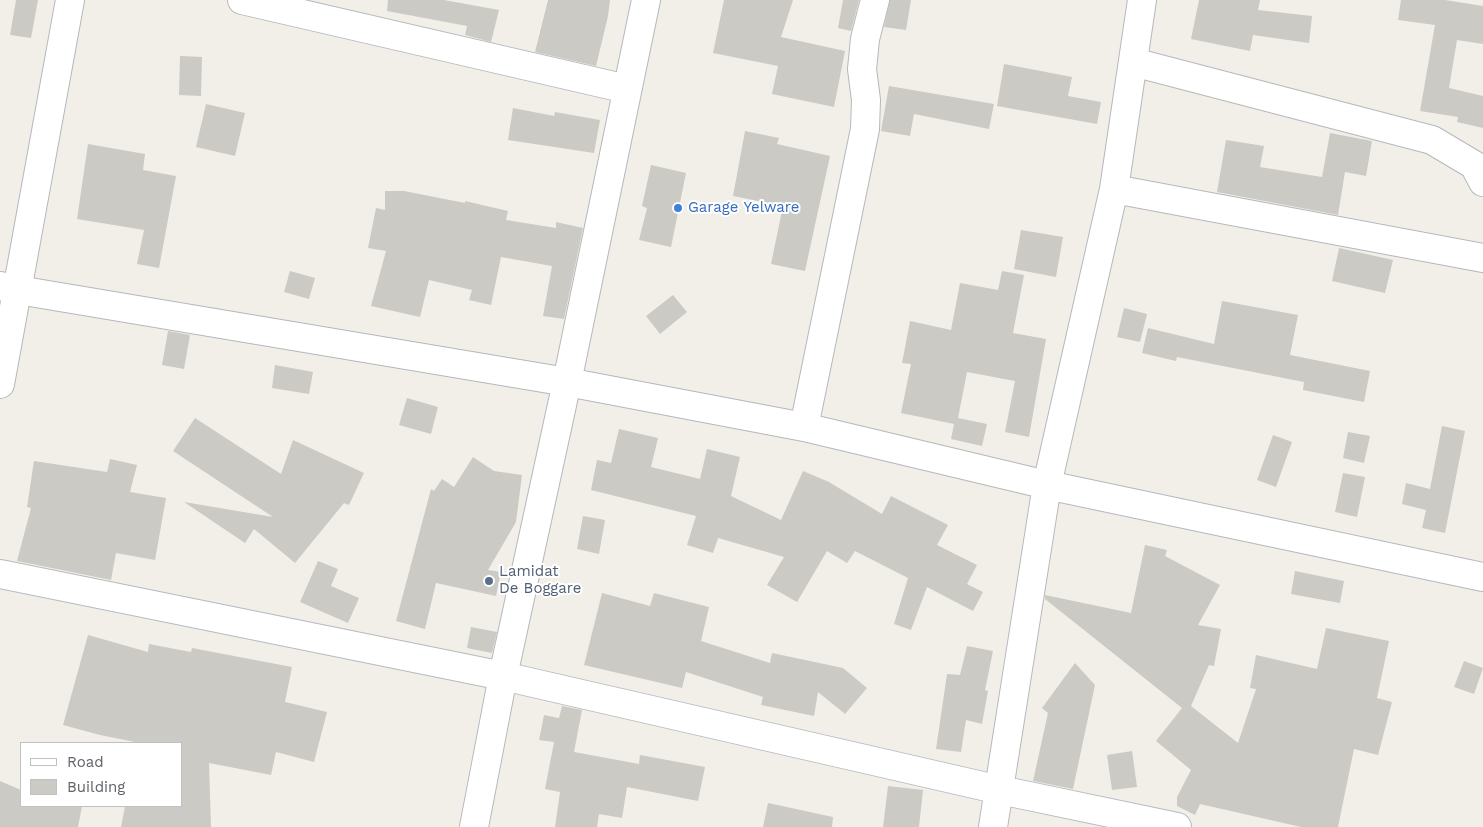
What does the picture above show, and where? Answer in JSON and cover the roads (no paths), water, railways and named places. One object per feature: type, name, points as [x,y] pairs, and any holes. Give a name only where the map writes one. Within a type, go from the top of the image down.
[{"type":"street","points":[[0,384],[9,288],[70,0]]},
{"type":"street","points":[[242,0],[627,90]]},
{"type":"street","points":[[474,827],[503,676],[567,382],[646,0]]},
{"type":"street","points":[[804,427],[865,129],[866,100],[862,69],[865,39],[875,0]]},
{"type":"street","points":[[993,827],[1047,485],[1114,189],[1142,0]]},
{"type":"street","points":[[1133,62],[1432,140],[1474,166],[1483,182]]},
{"type":"street","points":[[1114,189],[1483,258]]},
{"type":"street","points":[[9,288],[567,382],[804,427],[1047,485],[1483,576]]},
{"type":"street","points":[[0,574],[503,676],[1000,790],[1177,827]]},
{"type":"place","name":"Garage Yelware","points":[[678,208]]},
{"type":"place","name":"Lamidat De Boggare","points":[[489,581]]}]
